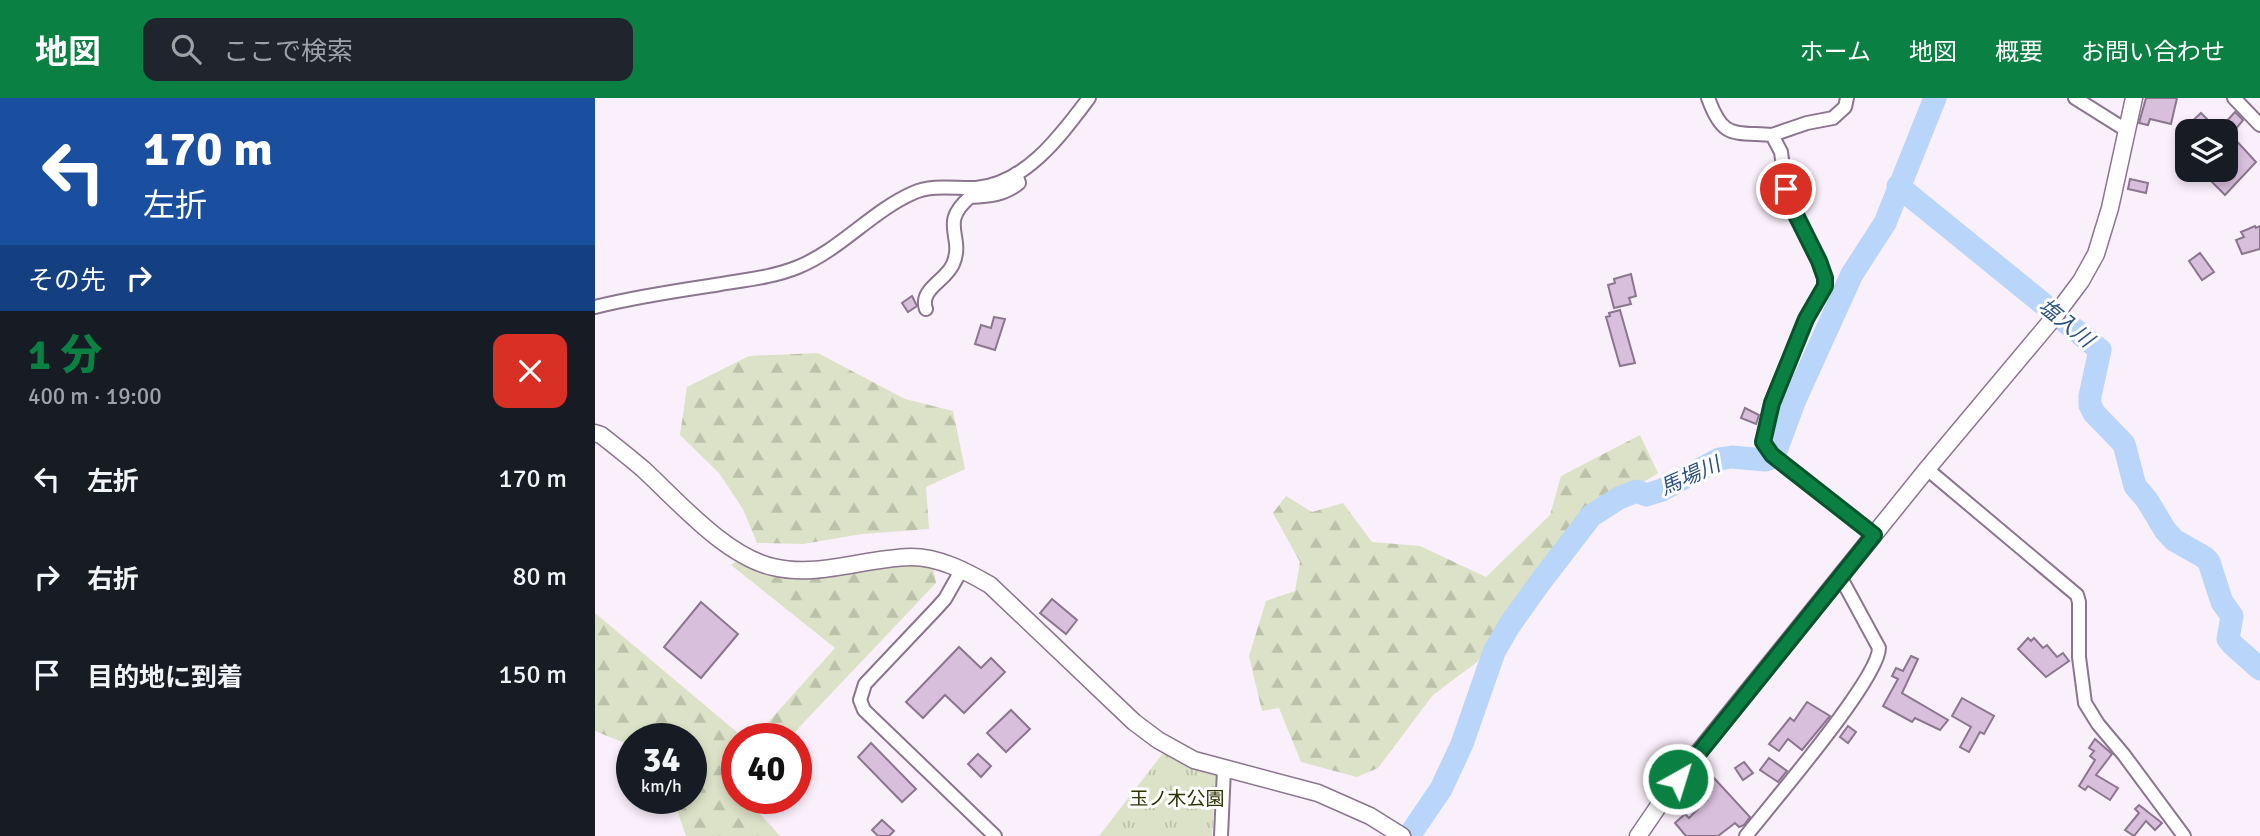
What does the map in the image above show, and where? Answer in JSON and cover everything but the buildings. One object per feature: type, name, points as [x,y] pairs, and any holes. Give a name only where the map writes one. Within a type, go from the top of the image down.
[{"type":"street","points":[[595,307],[774,276],[809,262],[917,191],[958,186],[975,188],[997,183],[1016,174],[1044,152],[1089,98]]},
{"type":"street","points":[[1708,98],[1716,119],[1724,128],[1731,132],[1772,135],[1807,123],[1833,118],[1845,107],[1847,98]]},
{"type":"street","points":[[2075,98],[2126,130]]},
{"type":"street","points":[[1637,836],[1678,779],[2081,281],[2096,254],[2110,208],[2134,98]]},
{"type":"street","points":[[2234,98],[2260,125]]},
{"type":"street","points":[[1772,135],[1781,152],[1789,200],[1825,278],[1822,292],[1806,319],[1772,403],[1763,442],[1772,455],[1874,535]]},
{"type":"street","points":[[926,309],[925,295],[949,272],[956,257],[953,227],[955,213],[970,197],[993,196],[1012,188],[1019,183],[1016,174]]},
{"type":"street","points":[[595,433],[641,467],[688,512],[735,551],[772,567],[803,571],[912,557],[962,569],[990,585],[1134,722],[1158,740],[1194,760],[1318,793],[1370,816],[1402,836]]},
{"type":"street","points":[[1927,469],[2077,595],[2080,602],[2079,657],[2085,703],[2098,724],[2185,836]]},
{"type":"street","points":[[962,569],[935,610],[865,684],[860,700],[864,710],[995,836]]},
{"type":"street","points":[[1747,836],[1851,702],[1877,660],[1879,649],[1841,578]]},
{"type":"street","points":[[1221,836],[1224,769]]},
{"type":"green space","points":[[818,353],[905,399],[953,411],[965,469],[926,487],[929,529],[862,534],[803,544],[757,543],[743,509],[719,473],[680,435],[687,387],[749,356]]},
{"type":"green space","points":[[1640,435],[1658,473],[1582,521],[1519,599],[1477,662],[1433,695],[1378,768],[1357,777],[1301,762],[1279,708],[1262,711],[1249,656],[1266,601],[1295,591],[1300,562],[1273,513],[1286,496],[1312,512],[1343,503],[1372,542],[1420,546],[1486,577],[1550,515],[1561,476]]},
{"type":"green space","points":[[896,557],[932,562],[936,583],[803,723],[768,723],[835,648],[731,565],[735,562],[798,579],[848,573]]},
{"type":"green space","points":[[595,613],[726,723],[721,723],[721,814],[760,814],[780,836],[686,836],[678,814],[707,814],[707,723],[616,723],[616,740],[595,731]]},
{"type":"green space","name":"玉ノ木公園","points":[[1164,752],[1216,773],[1212,836],[1099,836]]},
{"type":"waterway","name":"馬場川","points":[[1409,836],[1441,789],[1462,744],[1494,652],[1538,585],[1591,516],[1619,498],[1637,491],[1646,495],[1662,490],[1719,459],[1732,457],[1765,460],[1771,458],[1776,451],[1794,402],[1852,274],[1885,223],[1935,98]]},
{"type":"waterway","name":"塩入川","points":[[1898,186],[2100,350],[2090,396],[2094,413],[2124,444],[2135,486],[2165,530],[2174,540],[2209,562],[2222,602],[2232,616],[2228,639],[2260,669]]},
{"type":"route","points":[[1678,779],[1874,535],[1772,455],[1763,442],[1778,387],[1806,319],[1825,286],[1819,261],[1786,189]]}]
